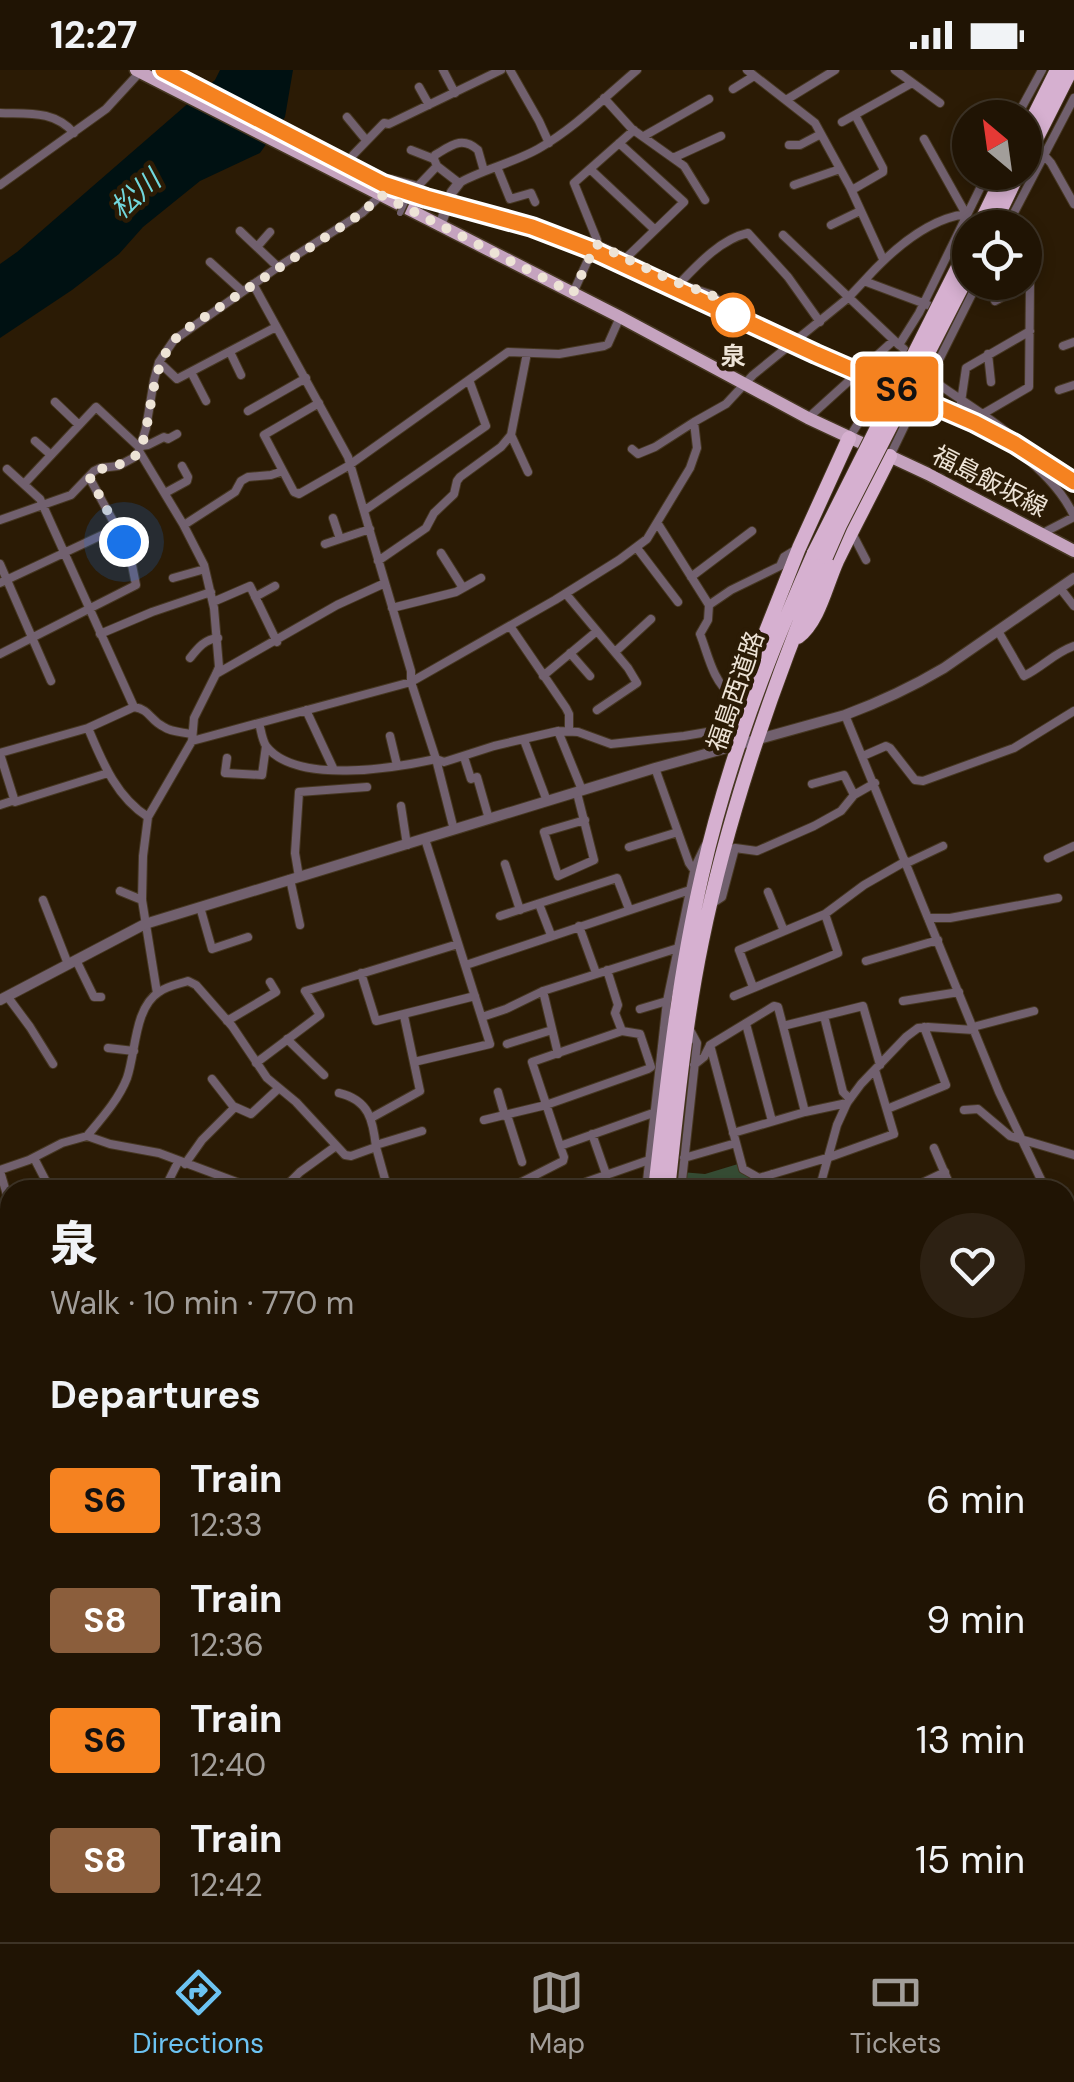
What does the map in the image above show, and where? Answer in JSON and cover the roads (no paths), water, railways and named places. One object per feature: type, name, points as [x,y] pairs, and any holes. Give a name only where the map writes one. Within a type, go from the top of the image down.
[{"type":"highway","points":[[1042,101],[1058,70]]},
{"type":"highway","points":[[1042,128],[1071,70]]},
{"type":"highway","name":"福島西道路","points":[[656,1180],[678,1000],[710,844],[739,744],[782,626],[952,280]]},
{"type":"highway","name":"福島西道路","points":[[669,1180],[687,1026],[710,906],[756,740],[820,555],[840,525],[955,300]]},
{"type":"highway","points":[[752,707],[751,669],[798,548],[849,438]]},
{"type":"highway","points":[[790,643],[804,633],[811,621],[890,456]]},
{"type":"main road","name":"福島飯坂線","points":[[143,73],[620,317],[808,418],[1074,551]]},
{"type":"street","points":[[443,70],[455,93]]},
{"type":"street","points":[[352,155],[384,123],[501,70]]},
{"type":"street","points":[[510,70],[549,142]]},
{"type":"street","points":[[786,100],[835,70]]},
{"type":"street","points":[[895,70],[940,102]]},
{"type":"street","points":[[1026,100],[1042,70]]},
{"type":"street","points":[[440,226],[459,183],[518,160],[571,128],[630,72]]},
{"type":"street","points":[[733,89],[749,72],[808,116],[852,190],[884,259]]},
{"type":"street","points":[[0,185],[113,102],[143,73]]},
{"type":"street","points":[[842,122],[912,83]]},
{"type":"street","points":[[419,86],[430,105]]},
{"type":"street","points":[[604,98],[634,130],[690,174],[705,200]]},
{"type":"street","points":[[1015,210],[1074,98]]},
{"type":"street","points":[[644,136],[709,99]]},
{"type":"street","points":[[0,114],[47,115],[74,132]]},
{"type":"street","points":[[852,190],[884,172],[855,115]]},
{"type":"street","points":[[347,117],[366,140]]},
{"type":"street","points":[[573,293],[596,244],[596,234],[574,184],[634,130]]},
{"type":"street","points":[[788,145],[800,145],[821,134]]},
{"type":"street","points":[[673,158],[722,136]]},
{"type":"street","points":[[924,140],[964,210]]},
{"type":"street","points":[[391,179],[418,186],[436,163],[436,155],[458,141],[478,150],[484,171]]},
{"type":"street","points":[[619,143],[684,202],[626,258]]},
{"type":"street","points":[[411,150],[436,163],[459,183]]},
{"type":"street","points":[[1043,154],[1074,204]]},
{"type":"street","points":[[497,167],[510,199],[531,193],[535,202]]},
{"type":"street","points":[[794,185],[840,168]]},
{"type":"street","points":[[590,169],[654,230]]},
{"type":"street","points":[[1064,184],[1074,179]]},
{"type":"street","points":[[0,520],[71,495],[100,468],[118,466],[133,458],[146,428],[160,362],[182,332],[362,213],[381,195]]},
{"type":"street","points":[[400,213],[406,200]]},
{"type":"street","points":[[831,225],[860,211]]},
{"type":"street","points":[[632,448],[638,454],[654,447],[726,404],[753,376],[848,298],[884,259],[952,217]]},
{"type":"street","points":[[240,232],[278,267]]},
{"type":"street","points":[[256,247],[270,232]]},
{"type":"street","points":[[679,284],[735,236],[748,233],[788,276],[820,322]]},
{"type":"street","points":[[783,235],[898,345]]},
{"type":"street","points":[[596,244],[679,284],[710,294],[734,312]]},
{"type":"street","points":[[808,418],[898,345],[926,305],[952,246]]},
{"type":"street","points":[[210,262],[242,291]]},
{"type":"street","points":[[864,281],[926,305]]},
{"type":"street","points":[[981,415],[1030,387],[1030,282],[995,301]]},
{"type":"street","points":[[254,284],[350,463],[454,830]]},
{"type":"street","points":[[968,300],[928,376],[1000,425],[1015,439],[1015,448],[1057,486],[1074,516],[1042,534]]},
{"type":"street","points":[[319,403],[264,435],[294,492],[299,494],[350,463],[508,352],[558,354],[604,346],[620,317]]},
{"type":"street","points":[[160,362],[177,379],[276,326]]},
{"type":"street","points":[[961,402],[966,368],[1030,330]]},
{"type":"street","points":[[1064,346],[1074,342]]},
{"type":"street","points":[[230,352],[241,375]]},
{"type":"street","points":[[378,561],[428,526],[434,513],[454,494],[460,477],[501,447],[510,435],[527,354]]},
{"type":"street","points":[[988,354],[990,382]]},
{"type":"street","points":[[190,372],[206,401]]},
{"type":"street","points":[[248,411],[306,378]]},
{"type":"street","points":[[366,510],[486,426],[469,380]]},
{"type":"street","points":[[1060,390],[1074,384]]},
{"type":"street","points":[[849,438],[881,387]]},
{"type":"street","points":[[55,402],[79,425]]},
{"type":"street","points":[[890,456],[916,402]]},
{"type":"street","points":[[24,484],[96,407],[140,448],[198,550],[212,597],[218,638],[218,667],[194,718],[191,738],[148,817],[142,900],[156,993],[141,1018],[124,1085],[87,1136]]},
{"type":"street","points":[[136,707],[146,709],[168,730],[191,738],[411,682],[566,594],[647,539],[690,468],[697,448],[694,422]]},
{"type":"street","points":[[140,448],[177,434]]},
{"type":"street","points":[[510,435],[528,472]]},
{"type":"street","points":[[36,441],[51,455]]},
{"type":"street","points":[[165,493],[188,478],[182,466]]},
{"type":"street","points":[[7,468],[40,499],[136,707]]},
{"type":"street","points":[[184,525],[236,492],[248,477],[283,471]]},
{"type":"street","points":[[0,654],[136,585],[128,550],[89,476]]},
{"type":"street","points":[[333,518],[340,539]]},
{"type":"street","points":[[266,746],[282,759],[310,772],[359,770],[436,759],[444,762],[558,731],[568,730],[611,744],[720,730],[731,694],[717,678],[700,634],[708,620],[709,604],[658,524]]},
{"type":"street","points":[[4,581],[118,528]]},
{"type":"street","points":[[325,544],[370,529]]},
{"type":"street","points":[[690,576],[752,532]]},
{"type":"street","points":[[852,533],[866,560]]},
{"type":"street","points":[[637,548],[678,602]]},
{"type":"street","points":[[709,604],[780,566],[798,548]]},
{"type":"street","points":[[441,553],[463,588]]},
{"type":"street","points":[[0,564],[4,581],[51,681]]},
{"type":"street","points":[[173,578],[205,569]]},
{"type":"street","points":[[392,608],[456,592],[481,578]]},
{"type":"street","points":[[53,1064],[30,1027],[4,998],[145,924],[845,714],[922,681],[1074,578]]},
{"type":"street","points":[[216,674],[337,605],[384,583]]},
{"type":"street","points":[[100,634],[250,586],[277,642]]},
{"type":"street","points":[[255,597],[275,586]]},
{"type":"street","points":[[1060,588],[1074,606]]},
{"type":"street","points":[[566,594],[637,683],[597,710]]},
{"type":"street","points":[[615,652],[651,619]]},
{"type":"street","points":[[510,626],[566,708],[568,730]]},
{"type":"street","points":[[543,676],[597,631]]},
{"type":"street","points":[[998,631],[1024,676],[1043,666],[1057,652],[1074,646]]},
{"type":"street","points":[[190,658],[210,638],[218,638]]},
{"type":"street","points":[[570,653],[590,676]]},
{"type":"street","points":[[15,800],[0,754],[88,728],[150,697]]},
{"type":"street","points":[[306,710],[334,770]]},
{"type":"street","points":[[863,756],[886,746],[915,780],[923,782],[1014,748],[1074,711]]},
{"type":"street","points":[[845,714],[974,1029],[1041,1180]]},
{"type":"street","points":[[227,758],[226,773],[262,775],[266,746],[259,723]]},
{"type":"street","points":[[88,728],[115,785],[148,817]]},
{"type":"street","points":[[558,731],[579,792],[594,860],[558,876],[544,832],[585,820]]},
{"type":"street","points":[[390,736],[396,765]]},
{"type":"street","points":[[524,740],[547,801]]},
{"type":"street","points":[[464,757],[471,778],[477,778],[489,819]]},
{"type":"street","points":[[656,768],[694,870]]},
{"type":"street","points":[[0,805],[108,773]]},
{"type":"street","points":[[812,784],[844,775],[854,795]]},
{"type":"street","points":[[710,906],[722,897],[735,848],[757,850],[814,826],[842,811],[854,795],[875,784]]},
{"type":"street","points":[[300,925],[294,878],[301,788],[367,786]]},
{"type":"street","points":[[401,806],[406,845]]},
{"type":"street","points":[[630,847],[678,832]]},
{"type":"street","points":[[414,1062],[490,1044],[424,839]]},
{"type":"street","points":[[647,1180],[655,1067],[667,1001],[694,870],[704,847],[710,844]]},
{"type":"street","points":[[753,987],[739,950],[824,914],[864,885],[943,846]]},
{"type":"street","points":[[1048,858],[1074,846]]},
{"type":"street","points":[[505,864],[520,910]]},
{"type":"street","points":[[500,916],[617,878],[628,909]]},
{"type":"street","points":[[466,965],[690,890]]},
{"type":"street","points":[[120,891],[142,900]]},
{"type":"street","points":[[768,892],[784,931]]},
{"type":"street","points":[[928,918],[950,918],[1058,898]]},
{"type":"street","points":[[43,900],[72,962],[94,997],[101,997]]},
{"type":"street","points":[[540,904],[551,935]]},
{"type":"street","points":[[200,907],[212,949],[248,937]]},
{"type":"street","points":[[734,996],[838,953],[824,914]]},
{"type":"street","points":[[579,926],[596,974]]},
{"type":"street","points":[[866,961],[938,940]]},
{"type":"street","points":[[256,1063],[320,1015],[305,991],[458,944]]},
{"type":"street","points":[[482,1017],[543,991],[678,948]]},
{"type":"street","points":[[607,970],[622,1031]]},
{"type":"street","points":[[361,974],[376,1021],[474,996]]},
{"type":"street","points":[[156,993],[188,982],[196,985],[267,1078],[296,1102],[345,1155],[422,1132]]},
{"type":"street","points":[[227,1021],[276,992],[270,982]]},
{"type":"street","points":[[543,991],[558,1054]]},
{"type":"street","points":[[904,1001],[959,992]]},
{"type":"street","points":[[640,1009],[667,1001]]},
{"type":"street","points":[[710,1045],[742,1169],[759,1178],[894,1134],[863,1006],[783,1026]]},
{"type":"street","points":[[694,1065],[710,1045],[778,1007],[805,1112]]},
{"type":"street","points":[[822,1180],[837,1124],[848,1101],[906,1037],[918,1028],[974,1029],[1034,1011]]},
{"type":"street","points":[[371,1118],[420,1091],[404,1016]]},
{"type":"street","points":[[824,1016],[848,1101]]},
{"type":"street","points":[[746,1024],[772,1121]]},
{"type":"street","points":[[682,1180],[697,1043],[687,1026]]},
{"type":"street","points":[[887,1109],[946,1085],[924,1027]]},
{"type":"street","points":[[507,1044],[552,1030]]},
{"type":"street","points":[[525,1180],[564,1157],[532,1062],[622,1031],[640,1034],[655,1067]]},
{"type":"street","points":[[288,1039],[324,1075]]},
{"type":"street","points":[[108,1048],[134,1050]]},
{"type":"street","points":[[484,1120],[546,1105],[655,1067]]},
{"type":"street","points":[[212,1079],[235,1107],[251,1114],[279,1088]]},
{"type":"street","points":[[498,1092],[522,1162]]},
{"type":"street","points":[[339,1093],[360,1102],[371,1118],[385,1180]]},
{"type":"street","points":[[684,1158],[772,1121],[848,1101]]},
{"type":"street","points":[[170,1180],[181,1163],[235,1107]]},
{"type":"street","points":[[964,1110],[978,1109],[1010,1136],[1074,1154]]},
{"type":"street","points":[[560,1146],[653,1113]]},
{"type":"street","points":[[592,1134],[606,1174]]},
{"type":"street","points":[[0,1171],[87,1136],[159,1153],[229,1180]]},
{"type":"street","points":[[292,1180],[336,1146]]},
{"type":"street","points":[[934,1148],[948,1180]]},
{"type":"street","points":[[34,1158],[45,1180]]},
{"type":"street","points":[[591,1180],[648,1160]]},
{"type":"street","points":[[928,1180],[945,1172]]},
{"type":"street","points":[[770,1180],[772,1174]]},
{"type":"water","name":"松川","points":[[220,70],[293,70],[285,117],[260,153],[200,181],[143,227],[119,254],[0,338],[0,264],[215,80]]},
{"type":"railway","points":[[163,70],[383,183],[532,227],[593,250],[975,423],[1074,482]]},
{"type":"train","name":"S6","points":[[163,70],[383,184],[532,227],[592,250],[975,423],[1074,482]]},
{"type":"place","name":"泉","points":[[733,315]]}]
